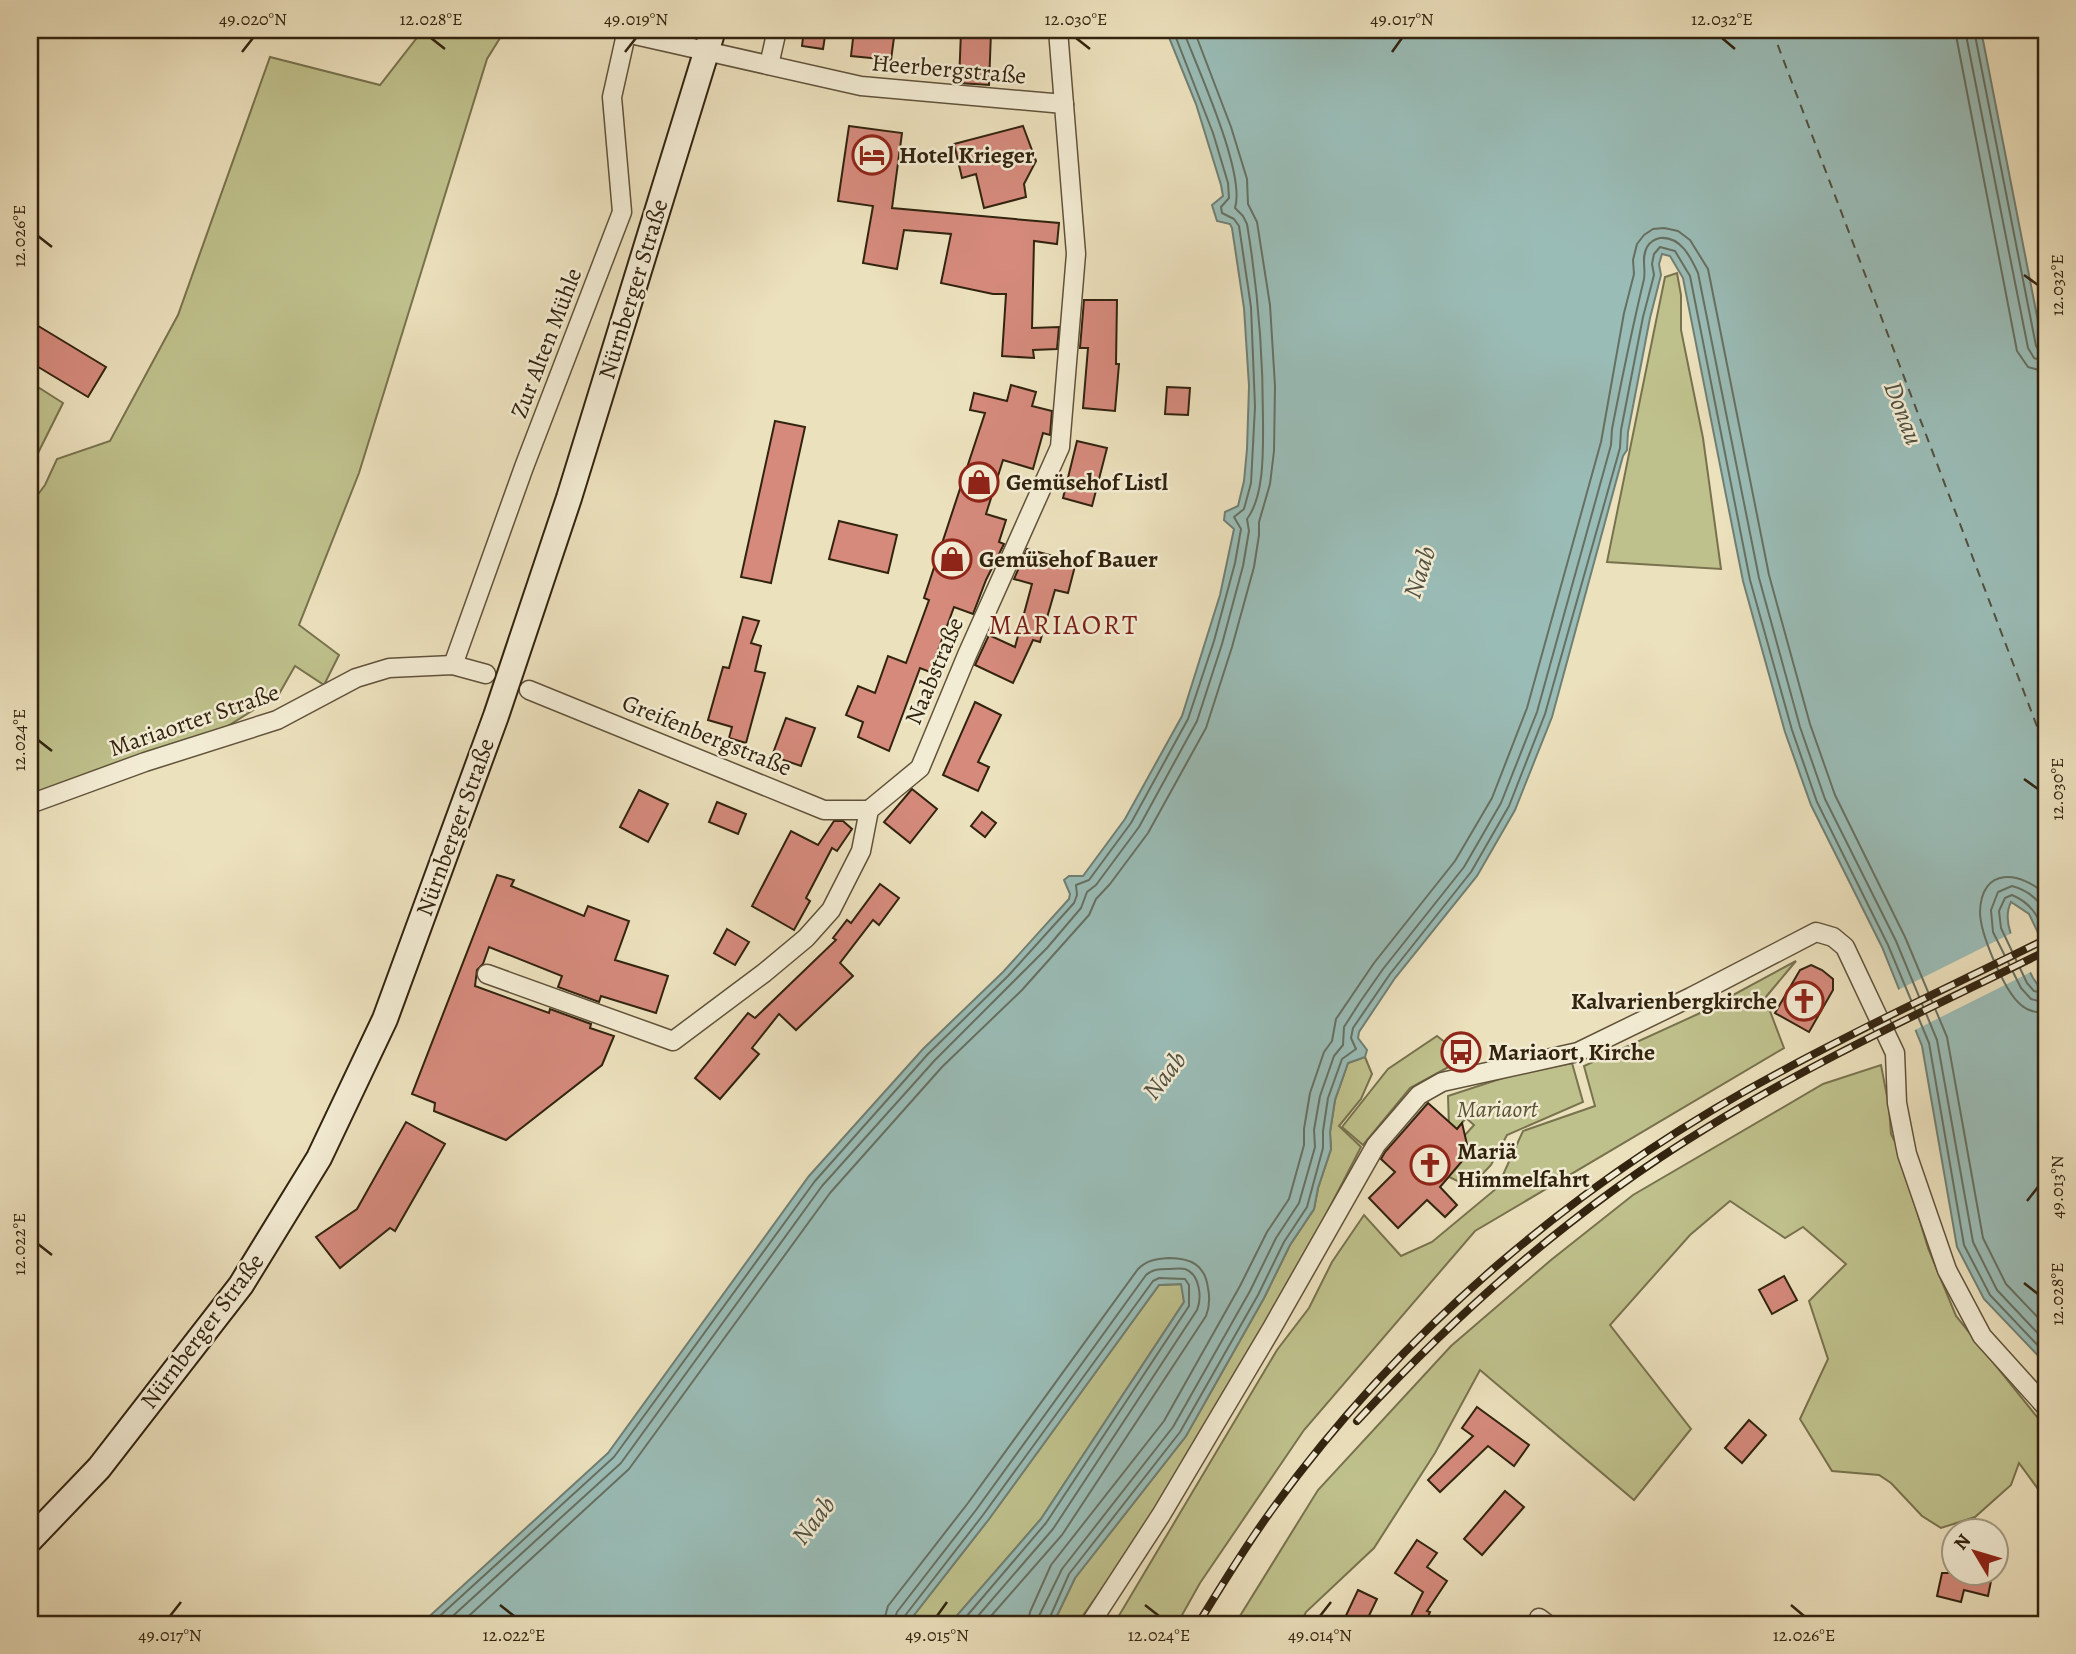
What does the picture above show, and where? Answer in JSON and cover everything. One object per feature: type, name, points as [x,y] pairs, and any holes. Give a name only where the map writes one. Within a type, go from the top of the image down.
[{"type":"main road","name":"Nürnberger Straße","points":[[30,1540],[99,1468],[241,1285],[319,1158],[385,1019],[496,716],[556,537],[710,40]]},
{"type":"street","points":[[769,65],[777,30]]},
{"type":"street","name":"Naabstraße","points":[[869,810],[920,768],[1060,447],[1076,254],[1058,30]]},
{"type":"street","name":"Heerbergstraße","points":[[627,32],[710,40],[769,65],[861,86],[1064,104]]},
{"type":"street","name":"Zur Alten Mühle","points":[[453,665],[524,467],[622,212],[612,97],[627,32]]},
{"type":"street","points":[[453,665],[486,674]]},
{"type":"street","name":"Mariaorter Straße","points":[[30,804],[145,762],[277,720],[356,678],[389,668],[453,665]]},
{"type":"street","name":"Greifenbergstraße","points":[[529,690],[824,810],[869,810]]},
{"type":"street","points":[[486,974],[673,1041],[764,973],[806,938],[831,910],[861,852],[869,810]]},
{"type":"street","points":[[1090,1624],[1161,1515],[1272,1328],[1376,1144],[1419,1095],[1441,1082],[1578,1052],[1816,932],[1833,937],[1845,947],[1895,1053],[1897,1102],[1907,1154],[1947,1270],[1982,1336],[2046,1407]]},
{"type":"green space","points":[[423,30],[505,30],[487,59],[359,473],[299,625],[339,655],[324,685],[295,666],[279,694],[223,729],[30,800],[30,505],[45,485],[57,459],[110,441],[178,315],[270,57],[380,85]]},
{"type":"green space","points":[[1677,273],[1681,295],[1681,330],[1703,438],[1721,569],[1607,562],[1665,277]]},
{"type":"green space","points":[[30,382],[63,403],[30,469]]},
{"type":"green space","points":[[1796,961],[1765,998],[1784,1048],[1475,1231],[1304,1430],[1200,1583],[1177,1624],[1114,1624],[1277,1350],[1309,1308],[1332,1262],[1364,1215],[1401,1256],[1432,1242],[1497,1188],[1523,1131],[1595,1106],[1584,1066],[1698,1014]]},
{"type":"green space","points":[[1437,1036],[1465,1058],[1410,1088],[1363,1145],[1342,1127],[1388,1069]]},
{"type":"green space","points":[[1365,1057],[1372,1074],[1361,1099],[1339,1126],[1361,1147],[1277,1309],[1137,1539],[1077,1624],[1053,1624],[1075,1578],[1186,1436],[1264,1298],[1290,1245],[1314,1209],[1331,1149],[1330,1132],[1335,1100],[1348,1063]]},
{"type":"green space","name":"Mariaort","points":[[1572,1063],[1583,1102],[1507,1135],[1491,1165],[1470,1187],[1447,1176],[1465,1135],[1474,1125],[1466,1118],[1457,1129],[1449,1127],[1448,1096],[1509,1076]]},
{"type":"green space","points":[[1881,1065],[1891,1134],[1906,1163],[1909,1185],[1928,1248],[1956,1316],[2046,1428],[2046,1500],[2019,1463],[2011,1485],[1975,1517],[1940,1518],[1940,1527],[1922,1516],[1891,1483],[1879,1475],[1832,1471],[1800,1419],[1828,1359],[1809,1301],[1846,1264],[1803,1227],[1785,1238],[1730,1201],[1690,1235],[1610,1325],[1691,1429],[1634,1500],[1480,1370],[1435,1453],[1374,1548],[1306,1612],[1300,1624],[1235,1624],[1318,1490],[1451,1346],[1551,1260],[1633,1195],[1823,1084]]},
{"type":"green space","points":[[1182,1284],[1184,1302],[1041,1519],[953,1620],[953,1624],[907,1624],[989,1519],[1159,1285]]},
{"type":"water","points":[[1166,30],[1981,30],[2046,362],[2046,949],[2029,914],[2011,902],[2008,921],[2013,941],[2033,978],[2038,985],[2046,987],[2046,1364],[1984,1299],[1957,1247],[1922,1046],[1882,947],[1811,805],[1785,732],[1743,581],[1683,278],[1670,256],[1662,254],[1659,264],[1661,275],[1650,318],[1628,432],[1627,450],[1623,456],[1552,717],[1515,810],[1477,876],[1395,978],[1359,1032],[1358,1038],[1367,1050],[1365,1057],[1348,1063],[1335,1100],[1330,1132],[1331,1149],[1314,1209],[1290,1245],[1264,1298],[1186,1436],[1075,1578],[1053,1624],[953,1624],[953,1620],[1041,1519],[1184,1302],[1181,1284],[1159,1285],[989,1519],[907,1624],[421,1624],[608,1453],[809,1176],[923,1049],[1003,972],[1069,899],[1070,894],[1064,880],[1069,876],[1083,876],[1125,819],[1182,716],[1220,595],[1234,529],[1224,520],[1225,512],[1238,506],[1244,481],[1249,386],[1244,308],[1232,228],[1230,224],[1217,221],[1212,205],[1223,196],[1221,185],[1196,104]]},
{"type":"pier","points":[[2014,932],[2033,971],[1913,1031],[1896,991]]},
{"type":"building","points":[[804,30],[826,30],[823,49],[802,46]]},
{"type":"building","points":[[854,30],[895,30],[891,60],[851,56]]},
{"type":"building","points":[[961,31],[991,32],[989,85],[959,83]]},
{"type":"building","points":[[849,126],[902,133],[892,208],[1059,223],[1057,244],[1034,241],[1032,328],[1059,327],[1057,349],[1033,350],[1034,358],[1002,356],[1006,294],[993,294],[941,283],[951,234],[904,230],[897,269],[863,263],[873,206],[838,201]]},
{"type":"building","points":[[1023,126],[1036,161],[1024,184],[1026,197],[984,208],[976,174],[962,178],[954,144]]},
{"type":"building","points":[[1084,300],[1117,300],[1116,364],[1119,364],[1115,411],[1083,408],[1088,348],[1080,348]]},
{"type":"building","points":[[30,321],[106,367],[88,397],[30,362]]},
{"type":"building","points":[[1011,385],[1036,392],[1032,406],[1052,411],[1050,435],[1043,433],[1033,469],[1003,460],[986,514],[1006,520],[999,542],[1004,544],[973,614],[954,607],[930,672],[920,668],[889,751],[858,737],[863,722],[846,715],[858,686],[875,693],[888,656],[906,663],[929,600],[924,598],[985,413],[970,410],[974,393],[1007,401]]},
{"type":"building","points":[[1167,387],[1190,388],[1188,415],[1165,414]]},
{"type":"building","points":[[775,421],[805,427],[771,583],[741,577]]},
{"type":"building","points":[[1077,441],[1107,448],[1092,506],[1063,498]]},
{"type":"building","points":[[839,521],[897,535],[888,573],[829,559]]},
{"type":"building","points":[[1027,549],[1076,562],[1068,593],[1055,590],[1040,642],[1033,640],[1013,683],[975,665],[989,635],[1015,647],[1032,584],[1014,579]]},
{"type":"building","points":[[743,617],[759,621],[751,643],[761,646],[755,671],[765,673],[746,743],[729,738],[732,727],[708,720],[723,667],[729,668]]},
{"type":"building","points":[[975,702],[1001,715],[978,762],[989,767],[978,791],[943,775]]},
{"type":"building","points":[[786,718],[815,728],[801,766],[772,756]]},
{"type":"building","points":[[912,789],[937,809],[910,843],[884,822]]},
{"type":"building","points":[[639,790],[668,804],[648,842],[620,827]]},
{"type":"building","points":[[717,802],[746,814],[738,834],[709,822]]},
{"type":"building","points":[[982,812],[996,823],[985,837],[971,826]]},
{"type":"building","points":[[834,821],[843,821],[852,829],[837,851],[832,848],[806,898],[810,901],[794,930],[752,906],[791,831],[818,845]]},
{"type":"building","points":[[497,875],[514,880],[511,886],[584,916],[588,906],[629,921],[615,960],[668,976],[656,1013],[601,996],[599,1002],[558,987],[562,976],[489,947],[483,964],[477,970],[475,986],[549,1013],[550,1009],[591,1024],[590,1028],[614,1036],[602,1065],[506,1140],[434,1111],[435,1103],[412,1094]]},
{"type":"building","points":[[880,884],[899,898],[879,925],[873,920],[840,963],[853,976],[796,1030],[779,1014],[752,1048],[759,1054],[720,1099],[695,1078],[748,1013],[755,1018],[836,940],[833,938],[847,920],[851,923]]},
{"type":"building","points":[[727,929],[749,942],[735,965],[714,953]]},
{"type":"building","name":"Kalvarienbergkirche","points":[[1811,965],[1833,979],[1833,990],[1809,1032],[1775,1013],[1800,970]]},
{"type":"building","name":"Mariä Himmelfahrt","points":[[1428,1103],[1457,1129],[1462,1123],[1469,1153],[1440,1187],[1457,1205],[1445,1217],[1427,1200],[1398,1228],[1369,1198],[1395,1172],[1381,1159],[1385,1152]]},
{"type":"building","points":[[406,1122],[445,1144],[395,1231],[390,1228],[340,1268],[316,1237],[357,1209]]},
{"type":"building","points":[[1784,1276],[1797,1300],[1772,1314],[1759,1290]]},
{"type":"building","points":[[1477,1407],[1529,1445],[1514,1466],[1488,1446],[1440,1492],[1428,1480],[1473,1436],[1462,1428]]},
{"type":"building","points":[[1749,1420],[1766,1435],[1742,1463],[1725,1448]]},
{"type":"building","points":[[1505,1491],[1524,1507],[1482,1555],[1464,1539]]},
{"type":"building","points":[[1417,1540],[1437,1553],[1427,1567],[1447,1581],[1427,1611],[1430,1612],[1425,1624],[1407,1624],[1423,1592],[1395,1573]]},
{"type":"building","points":[[1940,1582],[1940,1588],[1990,1588],[1988,1596],[1964,1590],[1961,1602],[1937,1596]]},
{"type":"building","points":[[1358,1590],[1377,1599],[1365,1624],[1342,1624]]},
{"type":"ferry route","points":[[1772,30],[2046,750]]},
{"type":"railway","points":[[1198,1624],[1264,1521],[1326,1440],[1381,1377],[1503,1260],[1569,1207],[1709,1112],[1847,1037],[2046,939]]},
{"type":"railway","points":[[1357,1421],[1438,1338],[1522,1262],[1612,1191],[1659,1158],[1790,1079],[2046,951]]},
{"type":"place","name":"Hotel Krieger","points":[[872,155]]},
{"type":"place","name":"Gemüsehof Listl","points":[[979,482]]},
{"type":"place","name":"Gemüsehof Bauer","points":[[952,559]]},
{"type":"place","name":"Kalvarienbergkirche","points":[[1804,1001]]},
{"type":"place","name":"Mariaort, Kirche","points":[[1461,1052]]},
{"type":"place","name":"Mariä Himmelfahrt","points":[[1430,1165]]},
{"type":"district","name":"MARIAORT","points":[[1064,624]]},
{"type":"water label","name":"Donau","points":[[1904,413]]},
{"type":"water label","name":"Naab","points":[[1419,572]]},
{"type":"water label","name":"Naab","points":[[1164,1075]]},
{"type":"water label","name":"Naab","points":[[813,1520]]}]
